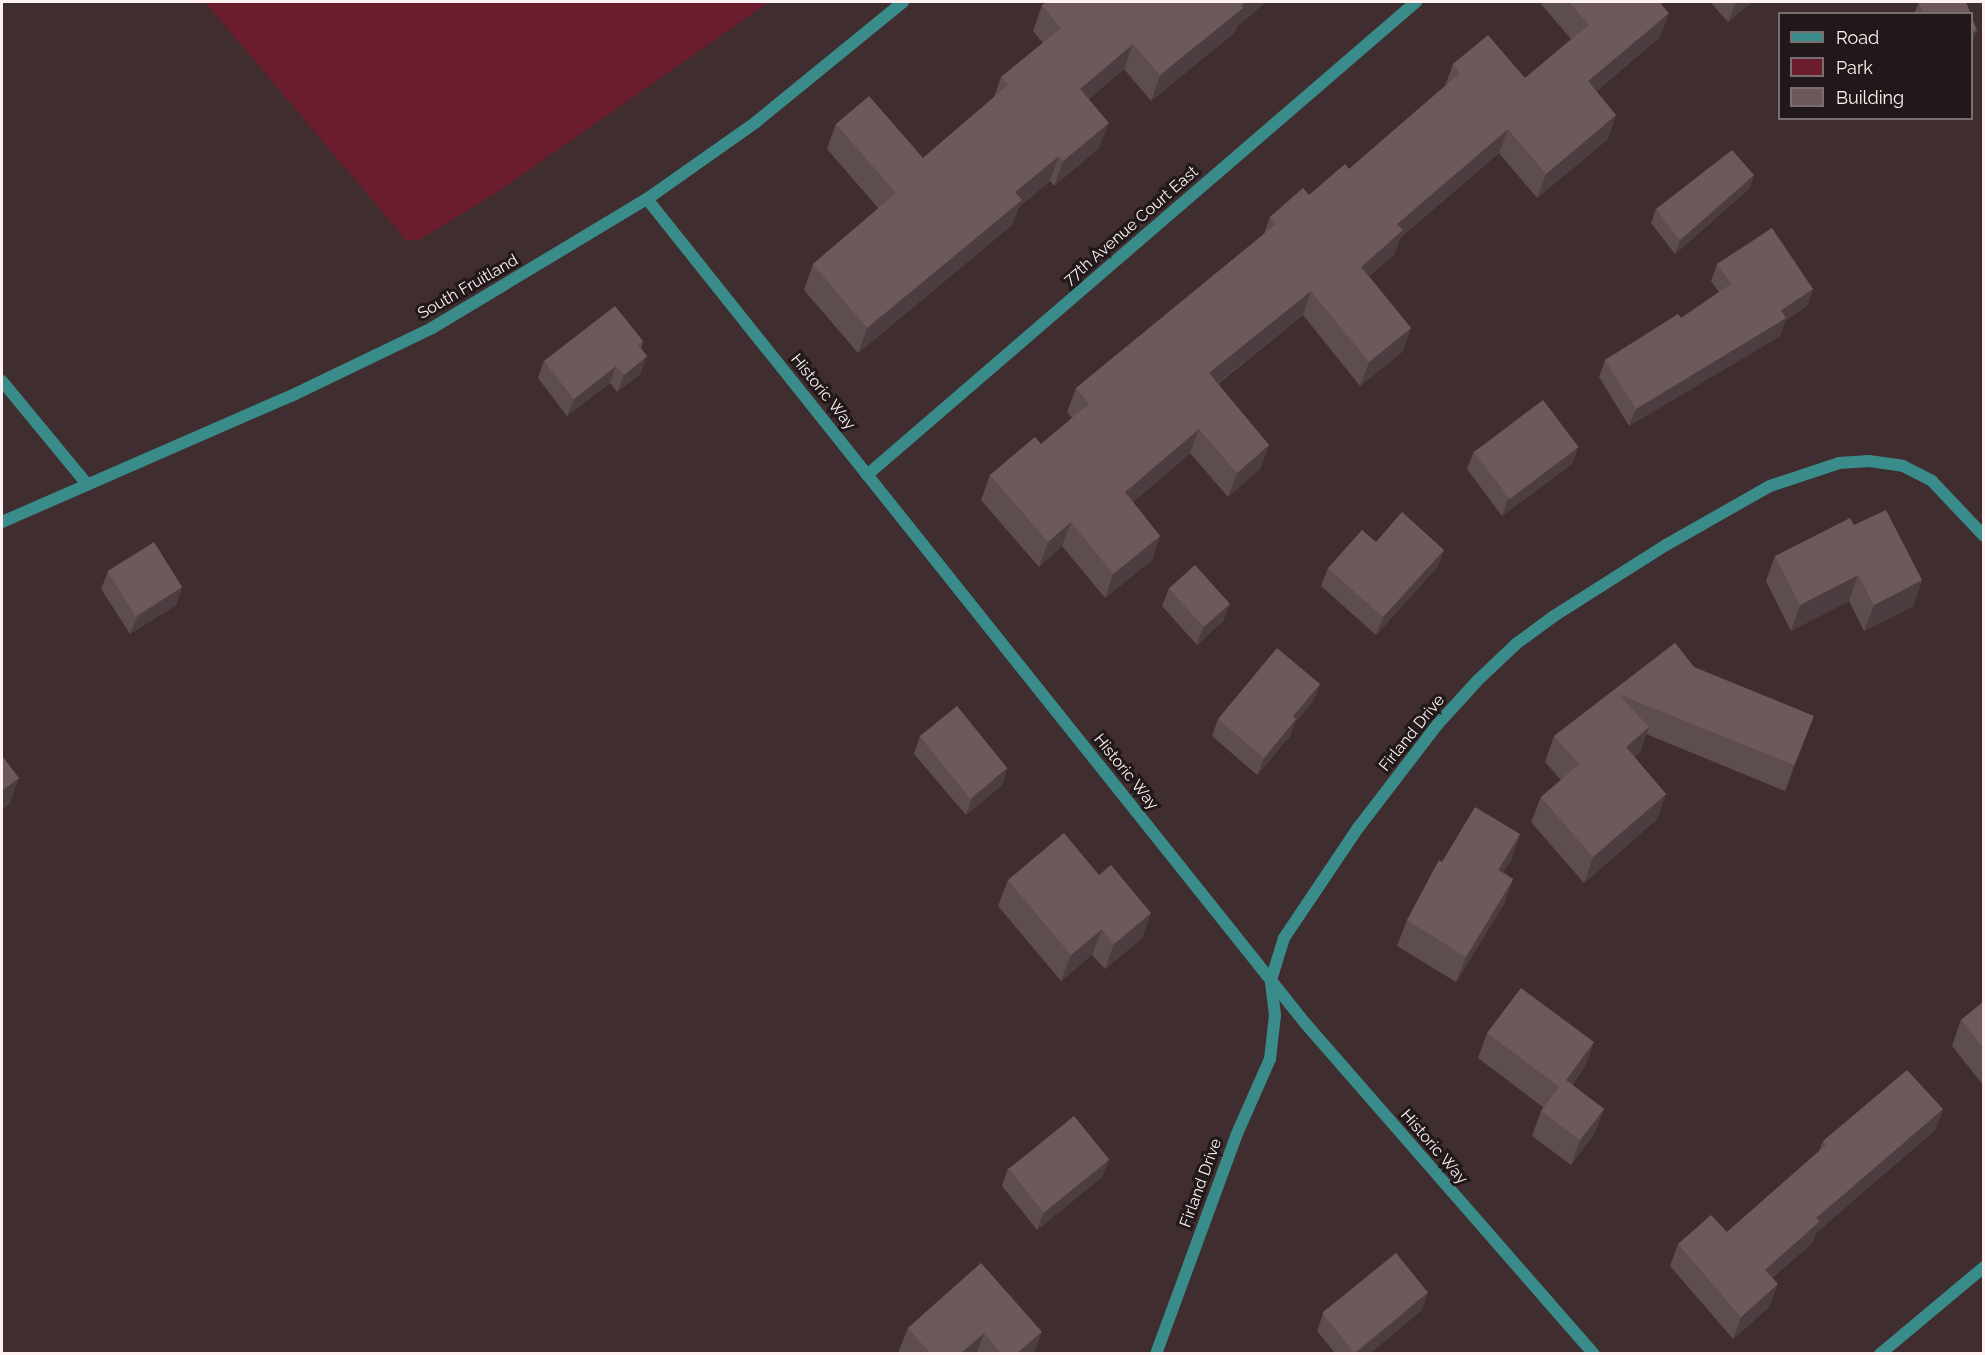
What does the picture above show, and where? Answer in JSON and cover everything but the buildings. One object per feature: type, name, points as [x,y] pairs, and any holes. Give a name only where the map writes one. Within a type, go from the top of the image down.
[{"type":"street","name":"South Fruitland","points":[[2,522],[291,396],[432,328],[647,199],[756,122],[903,2]]},
{"type":"street","name":"77th Avenue Court East","points":[[867,474],[1416,2]]},
{"type":"street","name":"Historic Way","points":[[647,199],[1271,980],[1594,1353]]},
{"type":"street","points":[[2,381],[87,484]]},
{"type":"street","name":"Firland Drive","points":[[1156,1353],[1236,1136],[1270,1059],[1275,1016],[1271,980],[1284,938],[1358,828],[1437,725],[1516,644],[1666,545],[1770,486],[1839,463],[1869,461],[1903,466],[1932,481],[1983,536]]},
{"type":"street","points":[[1880,1353],[1983,1267]]},
{"type":"green space","points":[[205,2],[769,2],[496,193],[419,240],[406,240]]}]
